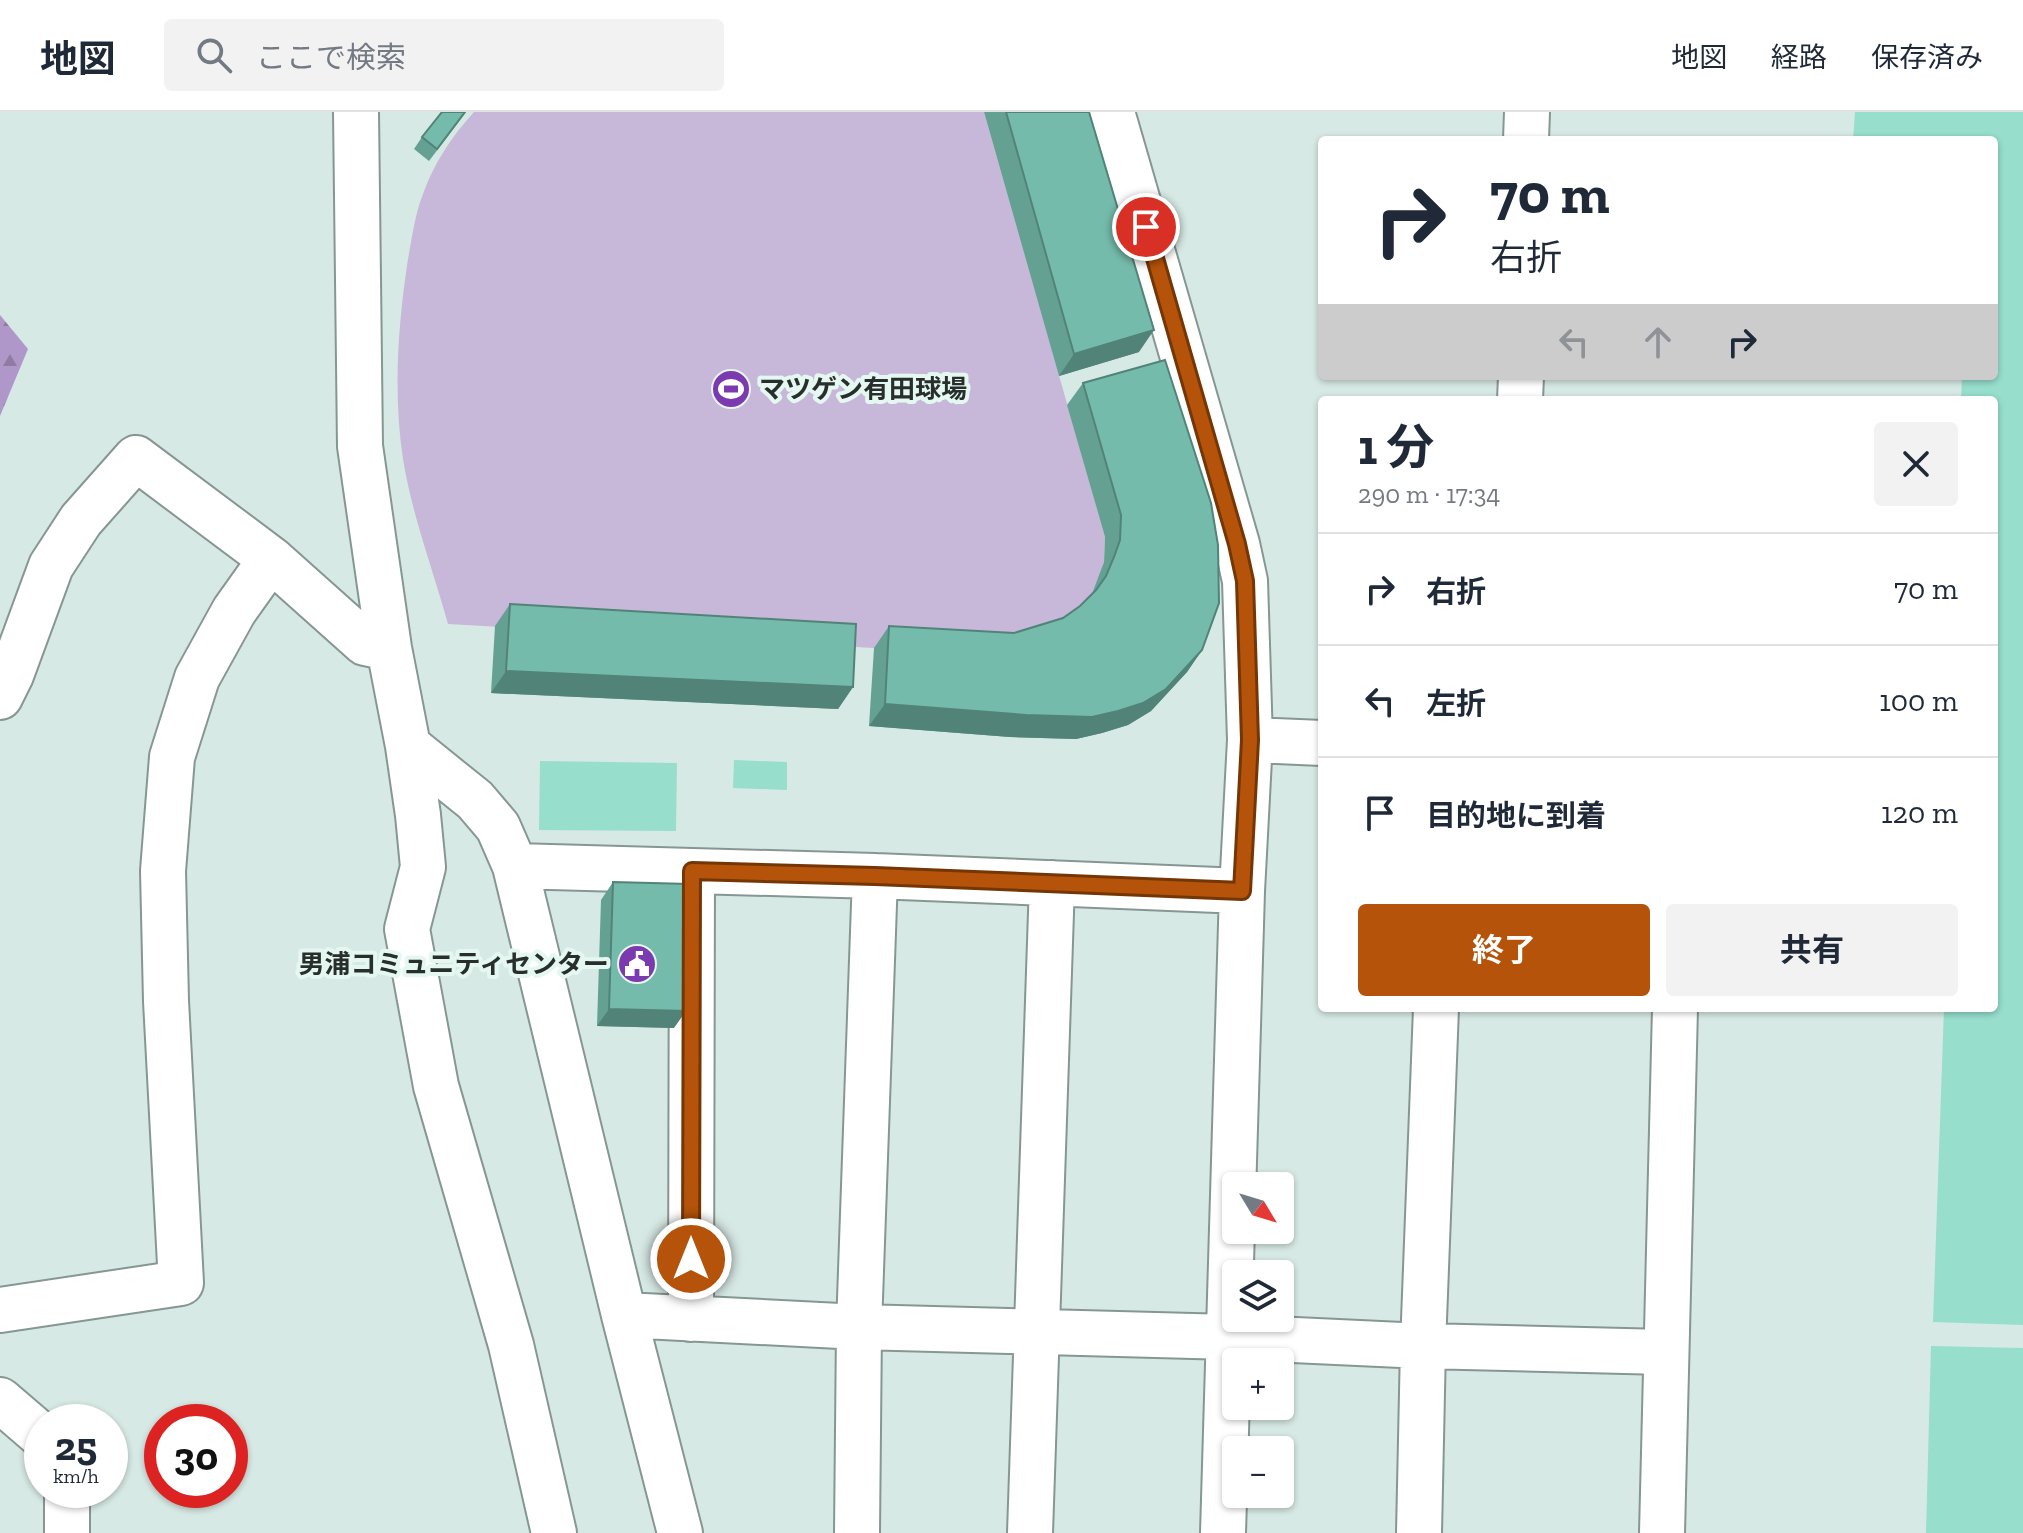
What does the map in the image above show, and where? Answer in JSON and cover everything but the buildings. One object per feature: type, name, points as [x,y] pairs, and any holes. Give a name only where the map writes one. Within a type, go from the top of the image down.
[{"type":"street","points":[[356,112],[360,446],[389,648],[408,746],[423,867],[407,929],[436,1086],[511,1345],[554,1533]]},
{"type":"street","points":[[1112,112],[1245,581],[1250,740],[1242,891],[1223,1533]]},
{"type":"street","points":[[1526,136],[1527,112]]},
{"type":"street","points":[[0,697],[51,566],[81,520],[136,458],[271,559],[365,643],[389,648]]},
{"type":"street","points":[[0,1310],[181,1283],[166,1001],[163,871],[172,757],[197,678],[234,611],[271,559]]},
{"type":"street","points":[[1250,740],[1318,743]]},
{"type":"street","points":[[408,746],[475,800],[498,827],[515,866],[680,1533]]},
{"type":"street","points":[[515,866],[1242,891]]},
{"type":"street","points":[[691,1319],[692,871]]},
{"type":"street","points":[[857,1533],[859,1327],[875,876]]},
{"type":"street","points":[[1030,1533],[1052,883]]},
{"type":"street","points":[[1419,1533],[1436,1012]]},
{"type":"street","points":[[1662,1533],[1675,1012]]},
{"type":"street","points":[[624,1315],[859,1327],[1665,1352]]},
{"type":"street","points":[[0,1400],[24,1421]]},
{"type":"street","points":[[67,1508],[67,1533]]},
{"type":"green space","points":[[0,315],[28,349],[0,416]]},
{"type":"shaded area","name":"マツゲン有田球場","points":[[474,112],[984,112],[1105,537],[1104,562],[1099,579],[1080,612],[999,655],[448,624],[417,522],[403,459],[398,409],[399,334],[412,234],[420,202],[444,150]]},
{"type":"shaded area","points":[[1855,112],[2023,112],[2023,1325],[1933,1322],[1944,1012],[1998,1012],[1998,396],[1961,396],[1962,380],[1998,380],[1998,136],[1853,136]]},
{"type":"shaded area","points":[[734,760],[787,762],[787,790],[733,788]]},
{"type":"shaded area","points":[[540,761],[677,763],[676,831],[539,830]]},
{"type":"shaded area","points":[[1931,1346],[2023,1348],[2023,1533],[1926,1533]]},
{"type":"place","name":"マツゲン有田球場","points":[[731,389]]},
{"type":"place","name":"男浦コミュニティセンター","points":[[637,964]]},
{"type":"route","points":[[691,1259],[692,871],[1242,891],[1250,740],[1245,581],[1146,227]]}]
